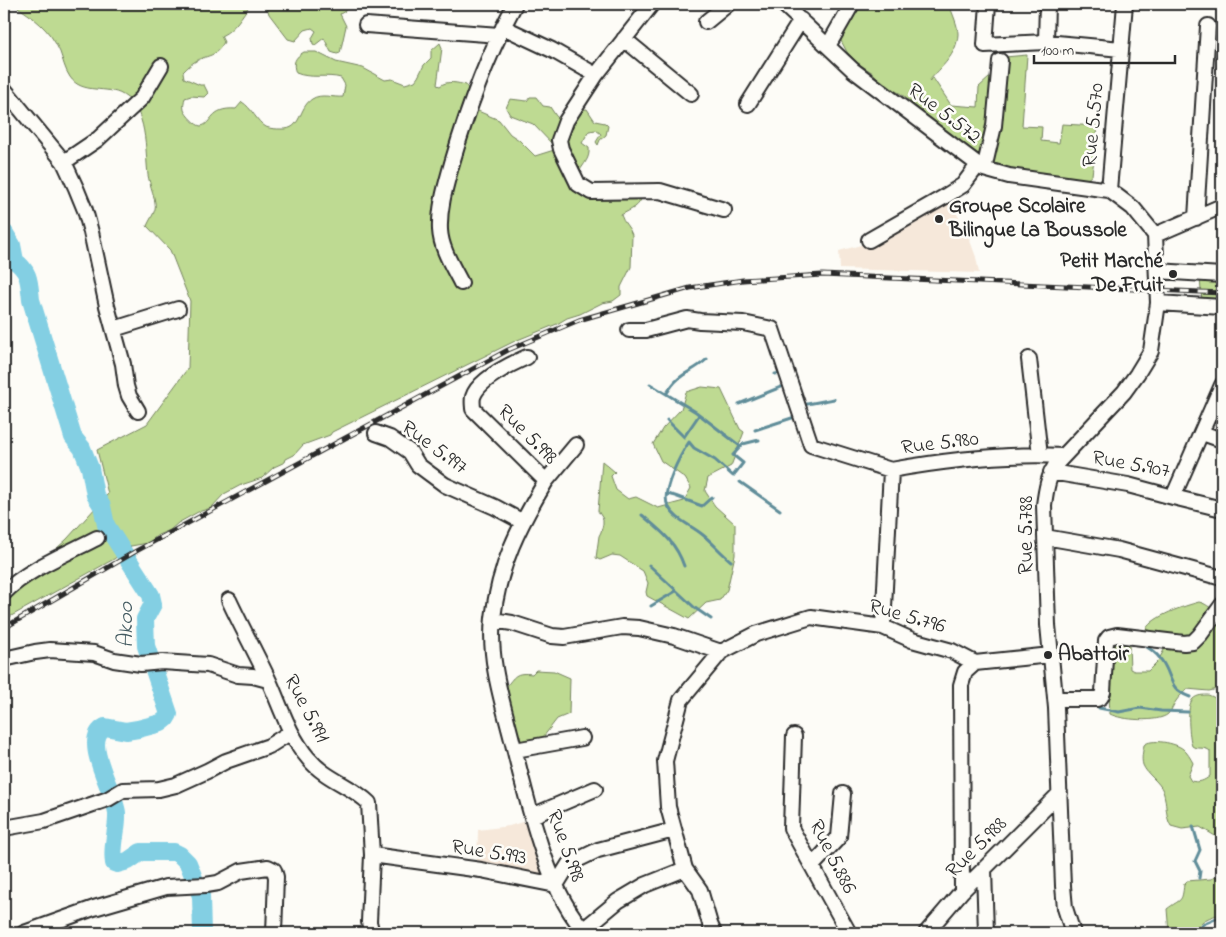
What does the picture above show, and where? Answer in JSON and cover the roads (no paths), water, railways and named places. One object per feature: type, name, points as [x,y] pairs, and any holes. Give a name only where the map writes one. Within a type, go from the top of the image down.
[{"type":"street","points":[[461,283],[443,246],[440,231],[443,197],[474,97],[490,53],[515,4]]},
{"type":"street","points":[[652,4],[596,75],[566,121],[560,140],[561,148],[578,184],[592,192],[660,191],[724,210]]},
{"type":"street","points":[[706,22],[728,4]]},
{"type":"street","name":"Rue 5.572","points":[[783,4],[853,70],[981,167],[1002,175],[1110,191]]},
{"type":"street","points":[[828,46],[852,4]]},
{"type":"street","points":[[988,4],[985,45],[1046,42],[1121,49]]},
{"type":"street","points":[[1046,42],[1048,4]]},
{"type":"street","name":"Rue 5.570","points":[[1110,191],[1124,4]]},
{"type":"street","points":[[748,104],[801,20]]},
{"type":"street","points":[[366,24],[501,31],[552,50],[596,75]]},
{"type":"street","points":[[1196,218],[1208,26]]},
{"type":"street","points":[[624,38],[691,94]]},
{"type":"street","points":[[869,240],[950,193],[962,185],[981,167],[994,126],[1000,60]]},
{"type":"street","points":[[64,162],[98,139],[142,98],[162,66]]},
{"type":"street","points":[[4,89],[64,162],[85,210],[129,396],[138,410]]},
{"type":"street","points":[[1110,191],[1133,208],[1155,235],[1222,206]]},
{"type":"street","name":"Rue 5.788","points":[[1072,933],[1065,908],[1056,699],[1048,625],[1045,493],[1051,472],[1062,456],[1124,392],[1148,358],[1153,342],[1158,302],[1155,235]]},
{"type":"street","points":[[1158,271],[1222,275]]},
{"type":"street","points":[[1158,302],[1222,307]]},
{"type":"street","points":[[114,328],[178,310]]},
{"type":"street","points":[[629,330],[646,330],[688,319],[743,323],[772,329],[811,445],[891,470]]},
{"type":"street","name":"Rue 5.998","points":[[527,357],[509,366],[479,386],[472,398],[473,410],[546,482],[511,545],[496,598],[492,641],[494,664],[532,816],[556,885],[570,913],[585,932]]},
{"type":"street","points":[[1029,358],[1040,455]]},
{"type":"street","name":"Rue 5.907","points":[[1051,472],[1128,485],[1173,497],[1222,384]]},
{"type":"street","points":[[1202,433],[1222,440]]},
{"type":"street","name":"Rue 5.997","points":[[376,434],[390,438],[410,452],[418,465],[445,485],[495,507],[523,522]]},
{"type":"street","points":[[546,482],[576,445]]},
{"type":"street","name":"Rue 5.980","points":[[883,627],[891,470],[932,462],[1040,455],[1062,456]]},
{"type":"street","points":[[1173,497],[1222,509]]},
{"type":"street","points":[[1045,537],[1119,550],[1222,578]]},
{"type":"street","points":[[4,593],[9,587],[41,567],[97,538]]},
{"type":"street","name":"Rue 5.991","points":[[229,600],[291,732],[307,757],[320,771],[369,803],[372,855],[369,922],[372,933]]},
{"type":"street","points":[[1056,699],[1097,699],[1102,697],[1106,641],[1109,637],[1117,635],[1184,643],[1193,642],[1222,604]]},
{"type":"street","name":"Rue 5.796","points":[[714,933],[700,890],[685,869],[668,807],[665,761],[681,700],[721,652],[756,634],[811,617],[883,627],[912,640],[952,651],[975,662]]},
{"type":"street","points":[[493,620],[512,623],[552,636],[564,637],[622,627],[639,628],[674,636],[721,652]]},
{"type":"street","points":[[4,659],[50,650],[94,653],[114,660],[141,664],[162,662],[208,665],[238,675],[268,680]]},
{"type":"street","points":[[962,891],[961,685],[965,672],[975,662],[1051,655]]},
{"type":"street","points":[[4,826],[10,827],[44,821],[129,789],[159,789],[176,785],[207,772],[226,760],[269,746],[291,732]]},
{"type":"street","name":"Rue 5.886","points":[[794,736],[791,828],[849,933]]},
{"type":"street","points":[[515,750],[582,738]]},
{"type":"street","points":[[532,816],[595,789]]},
{"type":"street","name":"Rue 5.988","points":[[926,933],[962,891],[1060,793]]},
{"type":"street","points":[[812,866],[840,837],[843,794]]},
{"type":"street","points":[[556,885],[569,864],[598,850],[674,830]]},
{"type":"street","name":"Rue 5.993","points":[[372,855],[482,870],[556,885]]},
{"type":"street","points":[[24,933],[94,908],[166,887],[218,883],[242,871],[268,867],[274,870],[276,877],[274,933]]},
{"type":"street","points":[[585,932],[618,901],[646,885],[685,869]]},
{"type":"street","points":[[984,869],[986,933]]},
{"type":"waterway","name":"Akoo","points":[[4,232],[12,245],[15,261],[24,269],[28,278],[31,300],[73,437],[82,448],[90,468],[95,495],[102,506],[106,525],[151,595],[153,604],[145,619],[146,646],[169,714],[161,723],[138,729],[126,731],[105,727],[98,734],[96,743],[97,754],[117,813],[113,850],[114,863],[128,861],[141,852],[174,852],[180,855],[188,863],[201,896],[202,933]]},
{"type":"waterway","points":[[667,393],[676,381],[707,359]]},
{"type":"waterway","points":[[775,374],[783,373]]},
{"type":"waterway","points":[[650,384],[696,412],[740,446]]},
{"type":"waterway","points":[[739,404],[781,387]]},
{"type":"waterway","points":[[802,405],[834,399]]},
{"type":"waterway","points":[[667,420],[684,437],[699,415]]},
{"type":"waterway","points":[[755,430],[798,416]]},
{"type":"waterway","points":[[731,561],[703,535],[671,511],[666,500],[669,483],[672,473],[689,442],[694,448],[715,460],[733,476],[743,463],[733,455],[743,444],[759,440]]},
{"type":"waterway","points":[[740,482],[780,510]]},
{"type":"waterway","points":[[667,494],[702,506],[712,497]]},
{"type":"waterway","points":[[642,515],[662,532],[677,550],[684,566]]},
{"type":"waterway","points":[[649,565],[695,608],[711,619]]},
{"type":"waterway","points":[[651,606],[676,591]]},
{"type":"waterway","points":[[1140,643],[1157,655],[1174,686],[1190,697]]},
{"type":"waterway","points":[[1099,708],[1119,712],[1140,708],[1188,712]]},
{"type":"waterway","points":[[1222,759],[1220,767],[1222,771]]},
{"type":"waterway","points":[[1193,826],[1200,850],[1195,861],[1200,871],[1199,878]]},
{"type":"waterway","points":[[1196,933],[1203,924],[1222,916]]},
{"type":"railway","points":[[4,628],[138,550],[508,350],[579,320],[690,288],[743,280],[822,275],[1222,293]]},
{"type":"place","name":"Groupe Scolaire Bilingue La Boussole","points":[[939,219]]},
{"type":"place","name":"Petit Marché De Fruit","points":[[1173,274]]},
{"type":"place","name":"Abattoir","points":[[1048,655]]}]
